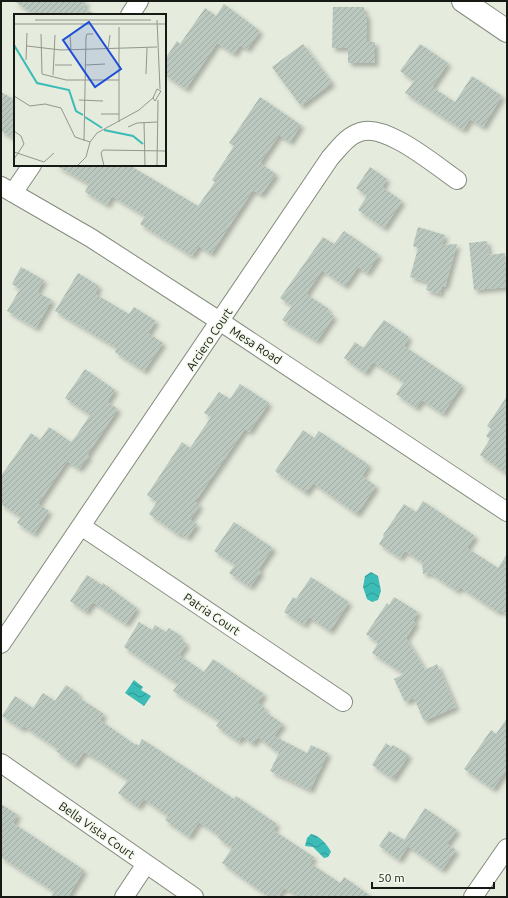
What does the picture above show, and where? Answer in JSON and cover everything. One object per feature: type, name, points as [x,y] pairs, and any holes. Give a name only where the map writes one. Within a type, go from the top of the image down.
[{"type":"highway","points":[[463,1],[507,31]]},
{"type":"street","points":[[131,14],[139,1]]},
{"type":"street","name":"Arciero Court","points":[[1,644],[221,322],[330,158],[345,140],[360,132],[379,131],[398,140],[457,180]]},
{"type":"street","points":[[7,190],[31,166]]},
{"type":"street","name":"Mesa Road","points":[[7,190],[91,238],[221,322],[507,512]]},
{"type":"street","name":"Patria Court","points":[[81,526],[343,702]]},
{"type":"street","name":"Bella Vista Court","points":[[1,763],[194,897]]},
{"type":"street","points":[[473,897],[507,848]]},
{"type":"street","points":[[124,897],[146,864]]},
{"type":"water","points":[[371,572],[378,576],[381,591],[378,600],[372,602],[367,599],[363,587],[365,576]]},
{"type":"water","points":[[134,680],[143,687],[141,690],[151,696],[144,706],[125,693]]},
{"type":"water","points":[[311,834],[320,838],[328,846],[331,852],[328,857],[324,858],[313,847],[305,846],[307,838]]},
{"type":"building","points":[[14,1],[87,1],[83,7],[94,14],[34,14]]},
{"type":"building","points":[[224,4],[260,31],[247,49],[240,45],[234,54],[217,43],[186,89],[166,76],[166,58],[177,41],[180,44],[205,8],[216,16]]},
{"type":"building","points":[[333,7],[364,7],[364,14],[367,14],[367,42],[375,42],[375,63],[348,63],[348,48],[332,48]]},
{"type":"building","points":[[303,44],[332,83],[301,106],[272,67]]},
{"type":"building","points":[[420,44],[448,63],[432,87],[455,102],[472,76],[502,96],[483,127],[470,119],[463,130],[405,93],[414,81],[400,71]]},
{"type":"building","points":[[1,92],[14,99],[14,138],[1,131]]},
{"type":"building","points":[[260,97],[301,125],[290,142],[279,135],[260,163],[276,174],[261,195],[253,190],[211,254],[199,246],[192,256],[140,224],[145,216],[112,196],[107,205],[85,192],[89,184],[57,166],[131,166],[198,206],[215,182],[212,180],[234,146],[229,143]]},
{"type":"building","points":[[370,167],[387,179],[382,187],[402,201],[384,228],[358,210],[367,196],[356,188]]},
{"type":"building","points":[[418,227],[445,235],[442,245],[457,244],[445,287],[442,286],[440,294],[426,290],[429,282],[410,277],[418,248],[413,246]]},
{"type":"building","points":[[344,231],[379,255],[367,273],[358,267],[345,286],[322,270],[306,294],[329,309],[327,312],[334,316],[317,341],[282,320],[292,306],[280,298],[323,237],[334,244]]},
{"type":"building","points":[[487,241],[489,255],[505,253],[507,287],[474,290],[469,243]]},
{"type":"building","points":[[21,267],[44,280],[37,292],[52,300],[36,328],[7,311],[20,289],[12,284]]},
{"type":"building","points":[[78,273],[99,286],[95,294],[129,314],[134,307],[156,321],[148,333],[163,343],[144,371],[115,352],[117,348],[55,311]]},
{"type":"building","points":[[384,320],[409,337],[404,346],[462,385],[443,414],[422,400],[416,408],[396,394],[404,382],[373,362],[365,373],[344,358],[355,342],[363,348]]},
{"type":"building","points":[[85,369],[115,390],[107,402],[118,409],[87,455],[89,456],[79,469],[67,461],[38,504],[49,511],[34,534],[17,523],[21,517],[1,504],[1,476],[31,433],[40,440],[49,427],[71,442],[76,436],[90,415],[65,398]]},
{"type":"building","points":[[240,384],[269,403],[249,432],[245,429],[195,502],[200,505],[190,520],[197,524],[187,538],[180,533],[179,535],[149,514],[157,502],[147,495],[182,442],[190,448],[211,417],[204,413],[219,392],[230,399]]},
{"type":"building","points":[[507,396],[507,474],[480,455],[490,439],[486,436],[491,429],[487,426]]},
{"type":"building","points":[[303,430],[314,438],[319,431],[369,465],[362,476],[376,486],[357,514],[313,483],[306,493],[275,471]]},
{"type":"building","points":[[423,501],[475,536],[467,548],[498,568],[507,554],[507,614],[500,610],[498,612],[460,587],[457,591],[430,573],[423,574],[422,562],[405,551],[400,558],[379,544],[384,536],[383,535],[404,504],[416,512]]},
{"type":"building","points":[[234,522],[273,548],[258,570],[261,572],[250,587],[229,573],[235,565],[214,551]]},
{"type":"building","points":[[87,575],[102,585],[103,583],[137,608],[126,624],[93,602],[86,612],[70,601]]},
{"type":"building","points":[[311,577],[349,602],[330,631],[309,617],[304,625],[284,612],[293,597],[296,599]]},
{"type":"building","points":[[394,597],[418,612],[413,621],[416,623],[406,638],[425,670],[437,664],[456,707],[424,721],[414,698],[405,702],[394,679],[404,674],[372,653],[378,643],[366,634],[387,603],[389,605]]},
{"type":"building","points":[[139,622],[152,630],[155,625],[166,632],[169,628],[181,636],[179,638],[185,642],[186,645],[179,655],[204,672],[213,659],[264,694],[258,703],[266,709],[264,711],[283,724],[274,736],[307,753],[311,745],[328,753],[310,790],[270,771],[279,753],[258,737],[253,744],[242,736],[239,742],[216,726],[220,721],[173,691],[178,684],[124,647]]},
{"type":"building","points":[[66,685],[79,694],[78,697],[104,714],[100,720],[134,744],[139,745],[142,739],[234,799],[236,796],[277,824],[273,830],[314,857],[310,863],[340,883],[344,877],[372,897],[298,897],[284,888],[278,897],[269,897],[222,863],[232,848],[218,838],[220,836],[199,822],[189,837],[165,820],[168,816],[144,799],[138,807],[118,793],[128,780],[97,759],[84,752],[75,765],[56,751],[58,749],[24,726],[22,729],[2,716],[15,696],[33,708],[43,693],[55,701]]},
{"type":"building","points":[[507,718],[507,769],[493,789],[464,769],[491,730],[496,734]]},
{"type":"building","points":[[386,743],[391,747],[393,745],[409,755],[393,779],[372,765]]},
{"type":"building","points":[[1,804],[18,815],[13,823],[84,870],[68,897],[51,897],[55,892],[1,857]]},
{"type":"building","points":[[425,808],[457,830],[447,844],[456,850],[442,870],[408,846],[399,860],[379,846],[389,831],[404,840]]}]
